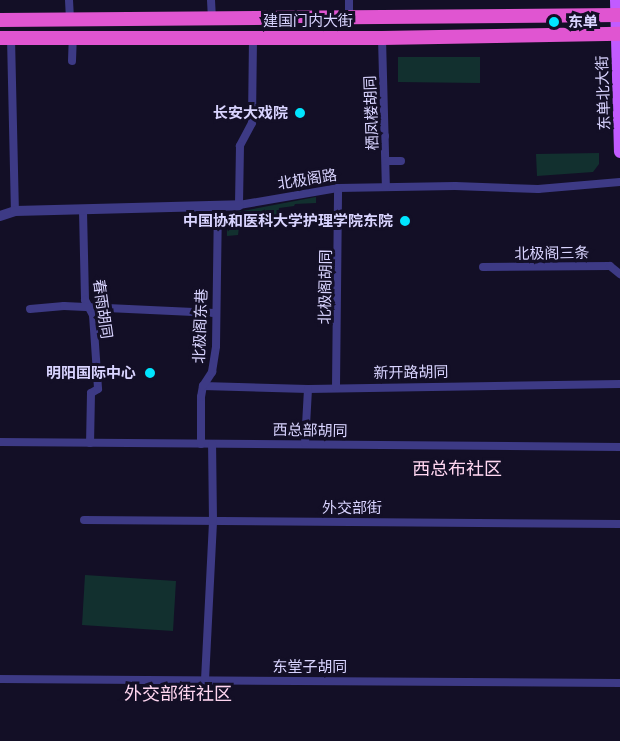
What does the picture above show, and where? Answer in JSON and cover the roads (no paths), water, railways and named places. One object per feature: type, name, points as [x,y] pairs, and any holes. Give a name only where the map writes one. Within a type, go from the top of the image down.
[{"type":"highway","name":"建国门内大街","points":[[0,20],[618,15]]},
{"type":"highway","name":"建国门内大街","points":[[6,38],[382,38],[618,34]]},
{"type":"main road","name":"东单北大街","points":[[616,0],[620,152]]},
{"type":"street","points":[[69,0],[70,19]]},
{"type":"street","points":[[211,0],[212,17]]},
{"type":"street","points":[[349,0],[349,16]]},
{"type":"street","points":[[6,38],[15,212]]},
{"type":"street","points":[[72,61],[73,38]]},
{"type":"street","points":[[239,205],[240,146],[252,123],[254,38]]},
{"type":"street","name":"栖凤楼胡同","points":[[382,38],[386,187]]},
{"type":"street","points":[[372,135],[385,136]]},
{"type":"street","points":[[386,160],[401,161]]},
{"type":"street","name":"北极阁路","points":[[0,216],[15,212],[239,205],[338,188],[455,186],[538,189],[620,182]]},
{"type":"street","name":"北极阁胡同","points":[[336,387],[338,188]]},
{"type":"street","name":"北极阁东巷","points":[[201,444],[203,386],[212,372],[216,346],[218,206]]},
{"type":"street","name":"春雨胡同","points":[[83,211],[86,300],[93,315],[98,389],[91,393],[90,443]]},
{"type":"street","name":"北极阁三条","points":[[483,267],[610,266],[620,273]]},
{"type":"street","points":[[30,309],[64,306],[215,313]]},
{"type":"street","name":"新开路胡同","points":[[203,386],[308,389],[620,384]]},
{"type":"street","points":[[305,443],[308,389]]},
{"type":"street","name":"西总部胡同","points":[[0,442],[620,447]]},
{"type":"street","points":[[205,680],[213,521],[212,444]]},
{"type":"street","name":"外交部街","points":[[84,520],[620,524]]},
{"type":"street","name":"东堂子胡同","points":[[0,679],[620,683]]},
{"type":"place","name":"东单","points":[[554,22]]},
{"type":"place","name":"长安大戏院","points":[[300,113]]},
{"type":"place","name":"中国协和医科大学护理学院东院","points":[[405,221]]},
{"type":"place","name":"明阳国际中心","points":[[150,373]]},
{"type":"district","name":"西总布社区","points":[[457,468]]},
{"type":"district","name":"外交部街社区","points":[[178,693]]}]
